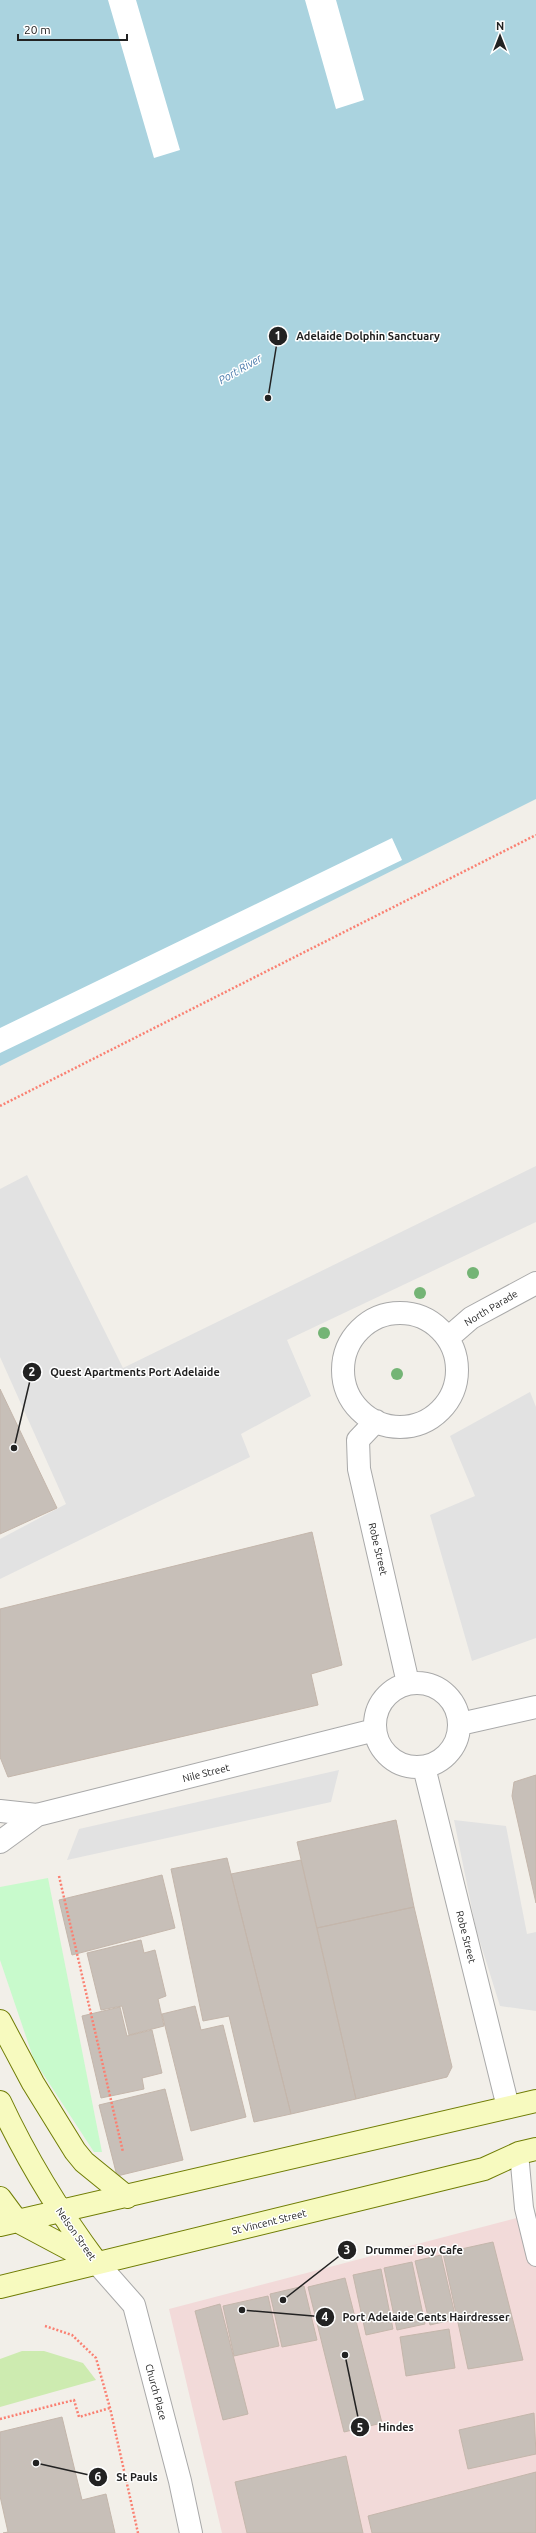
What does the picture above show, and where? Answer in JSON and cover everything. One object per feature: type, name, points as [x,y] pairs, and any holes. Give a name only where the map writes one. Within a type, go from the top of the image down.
[{"type":"main road","points":[[0,2021],[33,2083],[75,2151],[84,2162],[127,2197]]},
{"type":"main road","points":[[8,2223],[60,2213],[536,2101]]},
{"type":"main road","name":"Nelson Street","points":[[0,2102],[17,2139],[60,2213],[97,2263]]},
{"type":"main road","name":"St Vincent Street","points":[[0,2287],[484,2170],[528,2151]]},
{"type":"main road","name":"Nelson Street","points":[[0,2198],[8,2223],[97,2263]]},
{"type":"street","name":"North Parade","points":[[448,1338],[471,1318],[536,1282]]},
{"type":"street","points":[[396,1313],[416,1315],[434,1324],[448,1338],[456,1354],[458,1373],[454,1392],[444,1407],[430,1419],[412,1426],[393,1427],[376,1421],[361,1411],[350,1397],[344,1380],[344,1362],[349,1345],[361,1329],[377,1318],[396,1313]]},
{"type":"street","name":"Robe Street","points":[[376,1421],[358,1440],[359,1469],[408,1683]]},
{"type":"street","points":[[423,1682],[442,1690],[454,1702],[460,1724],[458,1738],[449,1753],[438,1762],[424,1767],[405,1766],[391,1758],[379,1745],[375,1730],[375,1717],[380,1702],[392,1690],[408,1683],[423,1682]]},
{"type":"street","points":[[460,1724],[536,1707]]},
{"type":"street","name":"Nile Street","points":[[0,1811],[37,1815],[375,1730]]},
{"type":"street","name":"Robe Street","points":[[424,1767],[508,2107]]},
{"type":"street","name":"Nile Street","points":[[0,1842],[37,1815]]},
{"type":"street","name":"Church Place","points":[[97,2263],[134,2305],[180,2481],[191,2533]]},
{"type":"lane","points":[[528,2151],[524,2208],[536,2257]]},
{"type":"path","points":[[0,1106],[536,834]]},
{"type":"path","points":[[59,1876],[123,2153]]},
{"type":"path","points":[[45,2326],[72,2335],[96,2358],[110,2408],[138,2533]]},
{"type":"path","points":[[0,2420],[74,2400],[79,2417],[110,2408]]},
{"type":"shaded area","points":[[536,1166],[536,1222],[287,1340],[311,1396],[241,1434],[250,1457],[0,1579],[0,1539],[66,1504],[0,1357],[0,1189],[27,1175],[123,1368]]},
{"type":"shaded area","points":[[530,1392],[536,1407],[536,1638],[472,1661],[430,1515],[475,1496],[450,1436]]},
{"type":"shaded area","points":[[339,1770],[331,1802],[67,1860],[79,1829]]},
{"type":"shaded area","points":[[454,1820],[506,1826],[527,1934],[536,1932],[536,2011],[500,2006],[476,1929]]},
{"type":"shaded area","points":[[536,2213],[536,2533],[222,2533],[169,2309]]},
{"type":"green space","points":[[48,1878],[102,2152],[94,2152],[34,2060],[0,1960],[0,1887]]},
{"type":"green space","points":[[22,2351],[44,2351],[83,2363],[96,2380],[0,2407],[0,2359]]},
{"type":"water","name":"Port River","points":[[0,0],[536,0],[536,799],[0,1066]]},
{"type":"pier","points":[[108,0],[136,0],[180,150],[154,158]]},
{"type":"pier","points":[[305,0],[336,0],[364,100],[336,109]]},
{"type":"pier","points":[[392,838],[402,860],[0,1053],[0,1028]]},
{"type":"building","points":[[0,1389],[57,1508],[0,1534]]},
{"type":"building","points":[[312,1532],[342,1665],[311,1674],[318,1705],[8,1777],[0,1757],[0,1609]]},
{"type":"building","points":[[536,1775],[536,1903],[512,1796],[514,1782]]},
{"type":"building","points":[[396,1820],[414,1907],[317,1928],[297,1842]]},
{"type":"building","points":[[227,1858],[291,2114],[254,2122],[229,2016],[203,2021],[171,1869]]},
{"type":"building","points":[[301,1860],[356,2099],[291,2114],[231,1874]]},
{"type":"building","points":[[162,1875],[175,1928],[72,1955],[59,1900]]},
{"type":"building","points":[[414,1907],[452,2067],[447,2077],[356,2099],[317,1928]]},
{"type":"building","points":[[141,1940],[144,1953],[155,1950],[166,1996],[158,1999],[164,2026],[129,2035],[122,2006],[101,2010],[87,1953]]},
{"type":"building","points":[[195,2006],[201,2030],[223,2025],[246,2117],[191,2131],[162,2014]]},
{"type":"building","points":[[120,2007],[127,2036],[152,2030],[162,2073],[142,2078],[144,2089],[101,2098],[82,2016]]},
{"type":"building","points":[[165,2089],[183,2160],[117,2176],[99,2105]]},
{"type":"building","points":[[493,2242],[523,2360],[468,2369],[443,2253]]},
{"type":"building","points":[[441,2255],[456,2319],[430,2325],[415,2261]]},
{"type":"building","points":[[412,2262],[425,2324],[397,2330],[384,2268]]},
{"type":"building","points":[[381,2269],[393,2329],[366,2335],[353,2275]]},
{"type":"building","points":[[345,2278],[382,2423],[344,2432],[308,2287]]},
{"type":"building","points":[[304,2286],[317,2340],[282,2347],[270,2294]]},
{"type":"building","points":[[268,2296],[279,2346],[234,2356],[223,2306]]},
{"type":"building","points":[[220,2304],[248,2414],[223,2420],[195,2311]]},
{"type":"building","points":[[449,2329],[455,2368],[406,2376],[400,2337]]},
{"type":"building","points":[[534,2413],[536,2454],[468,2469],[459,2430]]},
{"type":"building","points":[[62,2417],[82,2500],[106,2494],[115,2533],[3,2533],[8,2532],[0,2496],[0,2432]]},
{"type":"building","points":[[346,2456],[363,2533],[247,2533],[235,2482]]},
{"type":"building","points":[[536,2472],[536,2533],[372,2533],[368,2516]]},
{"type":"place","name":"Adelaide Dolphin Sanctuary","points":[[268,398]]},
{"type":"place","name":"Quest Apartments Port Adelaide","points":[[14,1448]]},
{"type":"place","name":"Drummer Boy Cafe","points":[[283,2300]]},
{"type":"place","name":"Port Adelaide Gents Hairdresser","points":[[242,2310]]},
{"type":"place","name":"Hindes","points":[[345,2355]]},
{"type":"place","name":"St Pauls","points":[[36,2463]]}]
